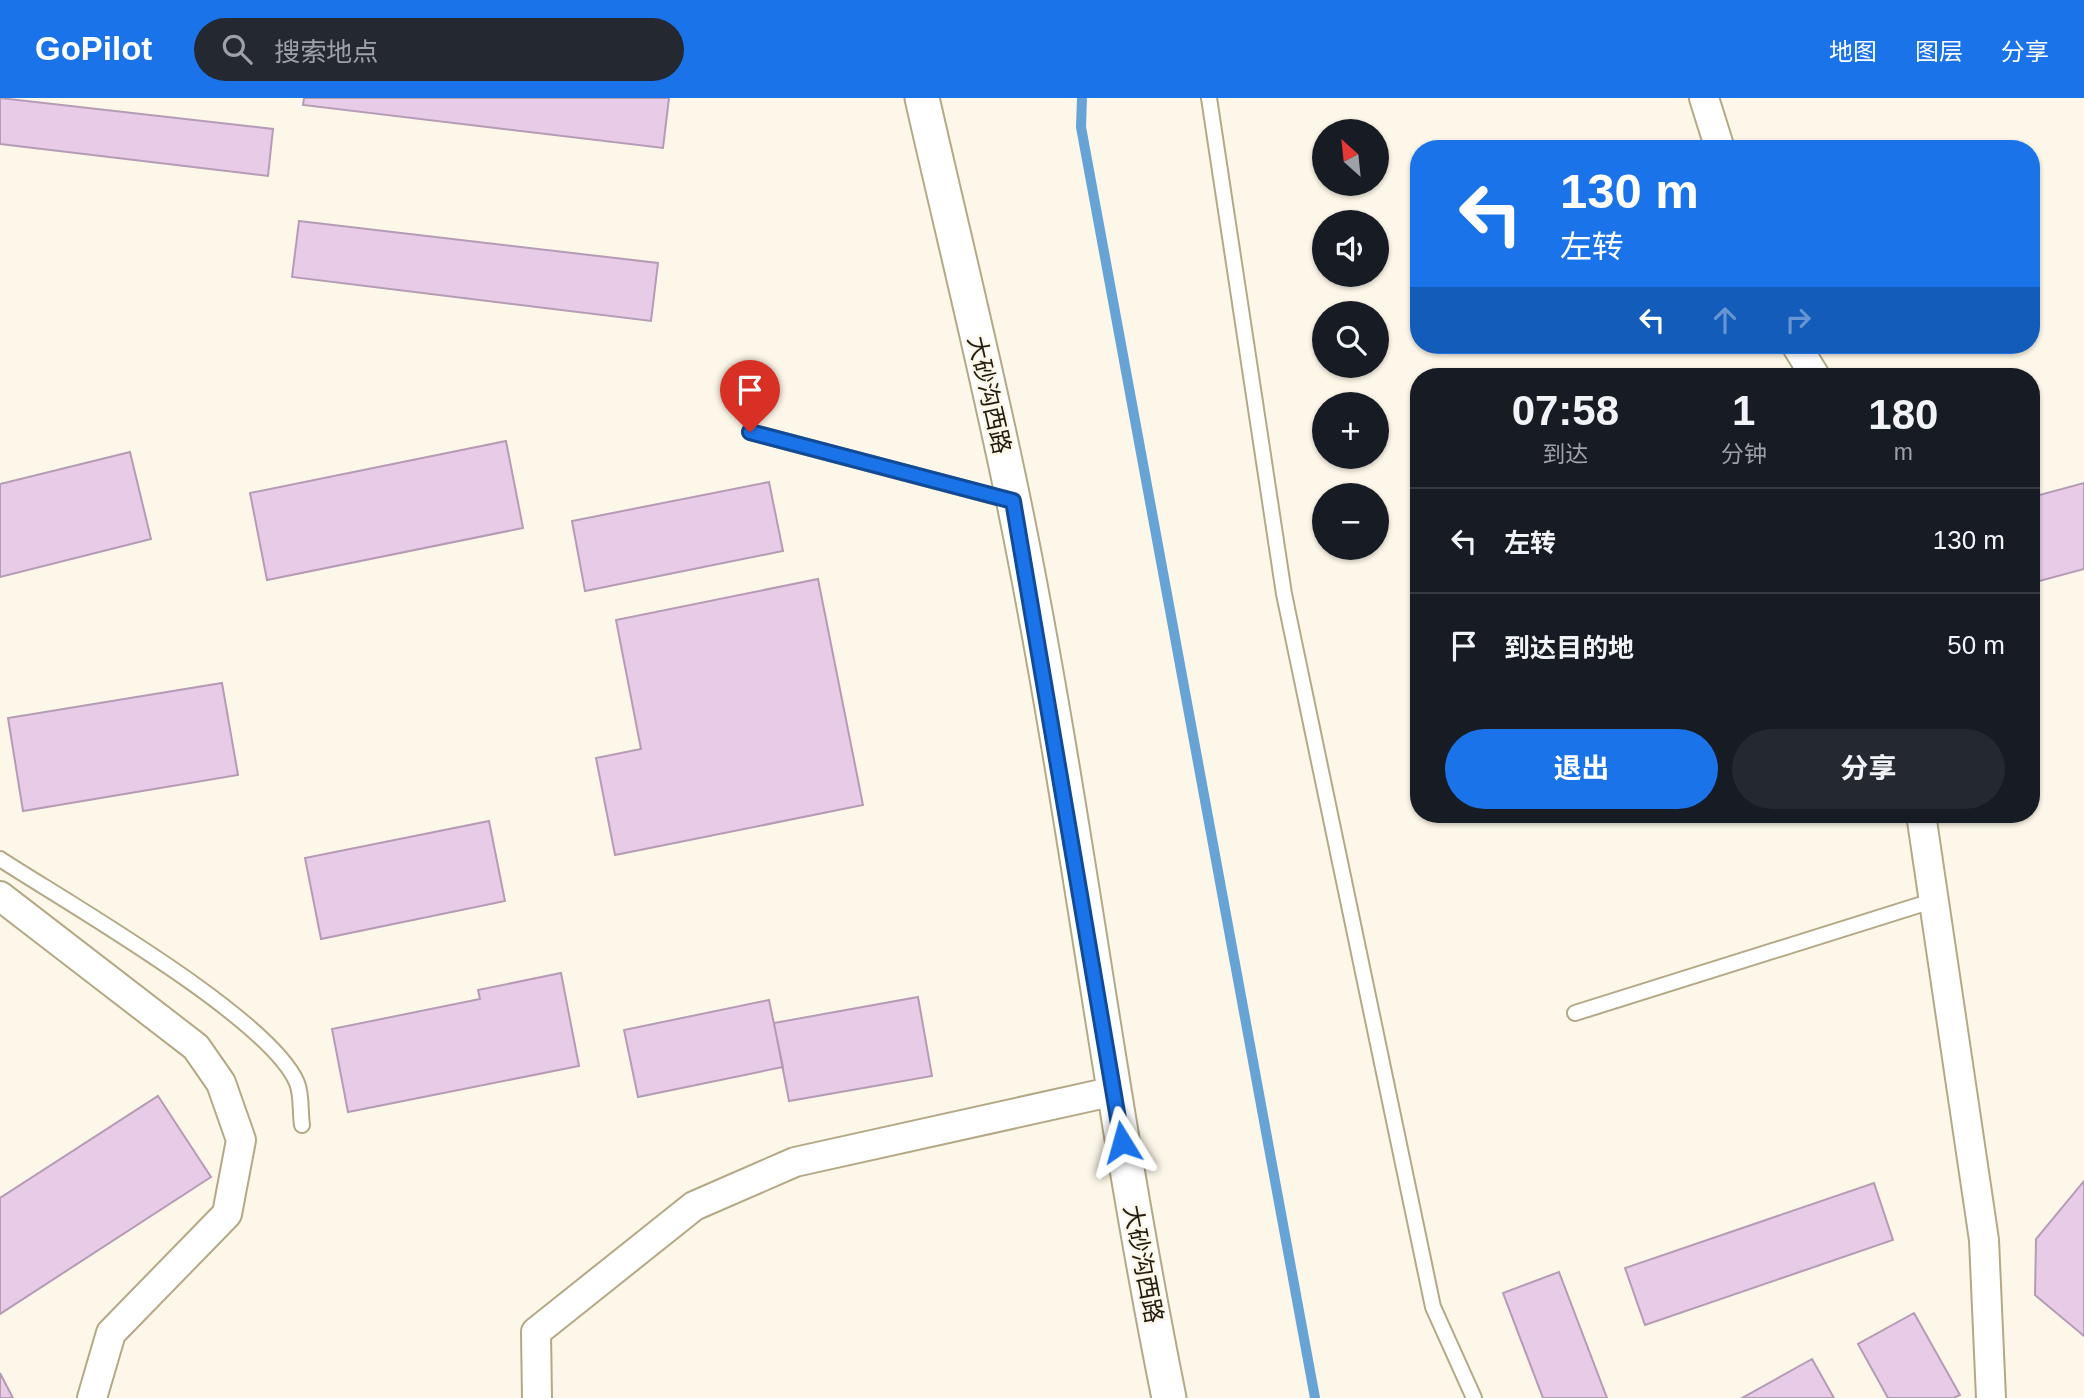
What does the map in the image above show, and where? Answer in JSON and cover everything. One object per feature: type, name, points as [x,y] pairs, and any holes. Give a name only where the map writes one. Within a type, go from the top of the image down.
[{"type":"street","name":"大砂沟西路","points":[[922,98],[1013,501],[1115,1091],[1133,1218],[1169,1398]]},
{"type":"street","points":[[1704,98],[1717,140]]},
{"type":"street","points":[[1922,823],[1984,1240],[1992,1398]]},
{"type":"street","points":[[0,896],[196,1047],[221,1083],[241,1140],[227,1214],[111,1333],[92,1398]]},
{"type":"street","points":[[537,1398],[536,1332],[694,1206],[795,1162],[1115,1091]]},
{"type":"lane","points":[[1209,98],[1284,594],[1433,1307],[1475,1398]]},
{"type":"lane","points":[[750,432],[1013,501]]},
{"type":"lane","points":[[0,859],[203,990],[274,1048],[297,1084],[302,1125]]},
{"type":"lane","points":[[1575,1013],[1932,901]]},
{"type":"building","points":[[0,98],[273,129],[268,176],[0,144]]},
{"type":"building","points":[[304,98],[669,98],[663,148],[303,105]]},
{"type":"building","points":[[299,221],[658,263],[651,321],[292,277]]},
{"type":"building","points":[[506,441],[523,528],[267,580],[250,493]]},
{"type":"building","points":[[130,452],[151,539],[0,577],[0,484]]},
{"type":"building","points":[[769,482],[783,551],[585,591],[572,521]]},
{"type":"building","points":[[2084,483],[2084,569],[2040,581],[2040,495]]},
{"type":"building","points":[[818,579],[863,805],[615,855],[596,758],[641,749],[616,620]]},
{"type":"building","points":[[222,683],[238,775],[23,811],[8,718]]},
{"type":"building","points":[[489,821],[505,901],[321,939],[305,858]]},
{"type":"building","points":[[561,973],[579,1066],[348,1112],[332,1029],[480,999],[478,990]]},
{"type":"building","points":[[918,997],[932,1076],[789,1101],[774,1023]]},
{"type":"building","points":[[769,1000],[783,1067],[638,1097],[624,1030]]},
{"type":"building","points":[[158,1096],[211,1177],[0,1314],[0,1198]]},
{"type":"building","points":[[2084,1181],[2084,1336],[2035,1295],[2036,1239]]},
{"type":"building","points":[[1874,1183],[1893,1240],[1645,1325],[1625,1268]]},
{"type":"building","points":[[1559,1272],[1607,1398],[1543,1398],[1503,1293]]},
{"type":"building","points":[[1914,1313],[1960,1395],[1953,1398],[1888,1398],[1858,1344]]},
{"type":"building","points":[[1812,1359],[1834,1398],[1742,1398]]},
{"type":"building","points":[[0,1373],[13,1398],[0,1398]]},
{"type":"waterway","points":[[1082,98],[1081,127],[1315,1398]]},
{"type":"route","points":[[750,432],[1013,501],[1122,1142]]}]
